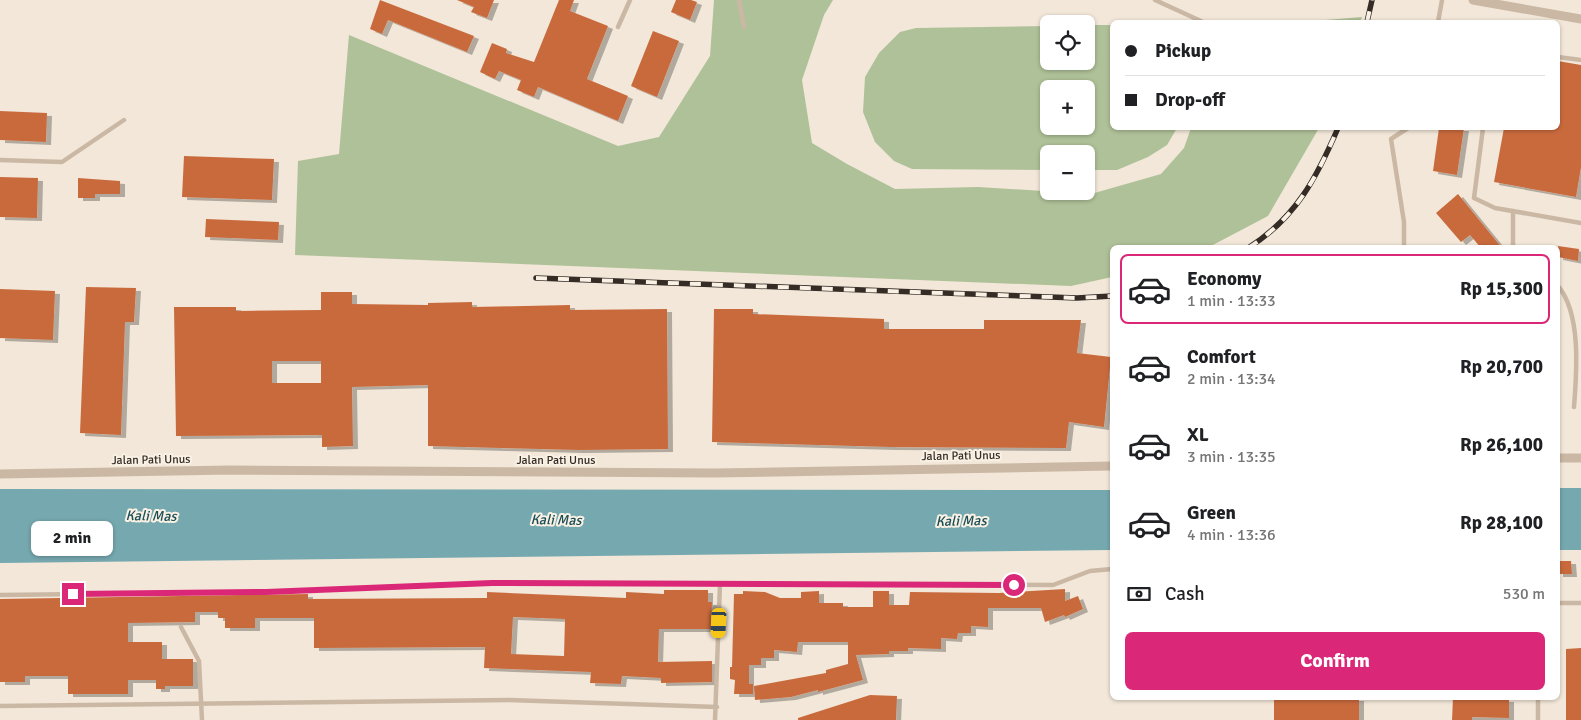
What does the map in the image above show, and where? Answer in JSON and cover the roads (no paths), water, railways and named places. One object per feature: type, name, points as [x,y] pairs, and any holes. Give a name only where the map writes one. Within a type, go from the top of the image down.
[{"type":"street","points":[[1472,0],[1487,1],[1581,19]]},
{"type":"street","points":[[1560,458],[1581,458]]},
{"type":"street","name":"Jalan Pati Unus","points":[[0,474],[230,470],[715,473],[1110,466]]},
{"type":"lane","points":[[618,27],[630,0]]},
{"type":"lane","points":[[739,0],[744,27]]},
{"type":"lane","points":[[1155,0],[1199,20]]},
{"type":"lane","points":[[1438,20],[1442,0]]},
{"type":"lane","points":[[1560,56],[1581,60]]},
{"type":"lane","points":[[0,160],[62,162],[124,120]]},
{"type":"lane","points":[[1404,245],[1404,222],[1391,139],[1405,130]]},
{"type":"lane","points":[[1483,130],[1474,198],[1496,208],[1581,223]]},
{"type":"lane","points":[[1513,211],[1514,245]]},
{"type":"lane","points":[[1560,288],[1575,307],[1580,344],[1574,408]]},
{"type":"lane","points":[[0,595],[266,592],[492,583],[720,584],[762,586],[1052,585],[1090,571],[1110,569]]},
{"type":"lane","points":[[715,720],[720,584]]},
{"type":"lane","points":[[1560,603],[1581,604]]},
{"type":"lane","points":[[181,627],[199,660],[202,720]]},
{"type":"lane","points":[[0,706],[509,700],[716,707]]},
{"type":"lane","points":[[1538,700],[1538,720]]},
{"type":"water","points":[[1560,488],[1581,488],[1581,550],[1560,550]]},
{"type":"water","name":"Kali Mas","points":[[0,489],[1110,490],[1110,550],[0,563]]},
{"type":"railway","points":[[1367,20],[1372,0]]},
{"type":"railway","points":[[1252,245],[1265,236],[1292,210],[1313,180],[1337,130]]},
{"type":"railway","points":[[536,278],[1077,298],[1110,296]]}]
